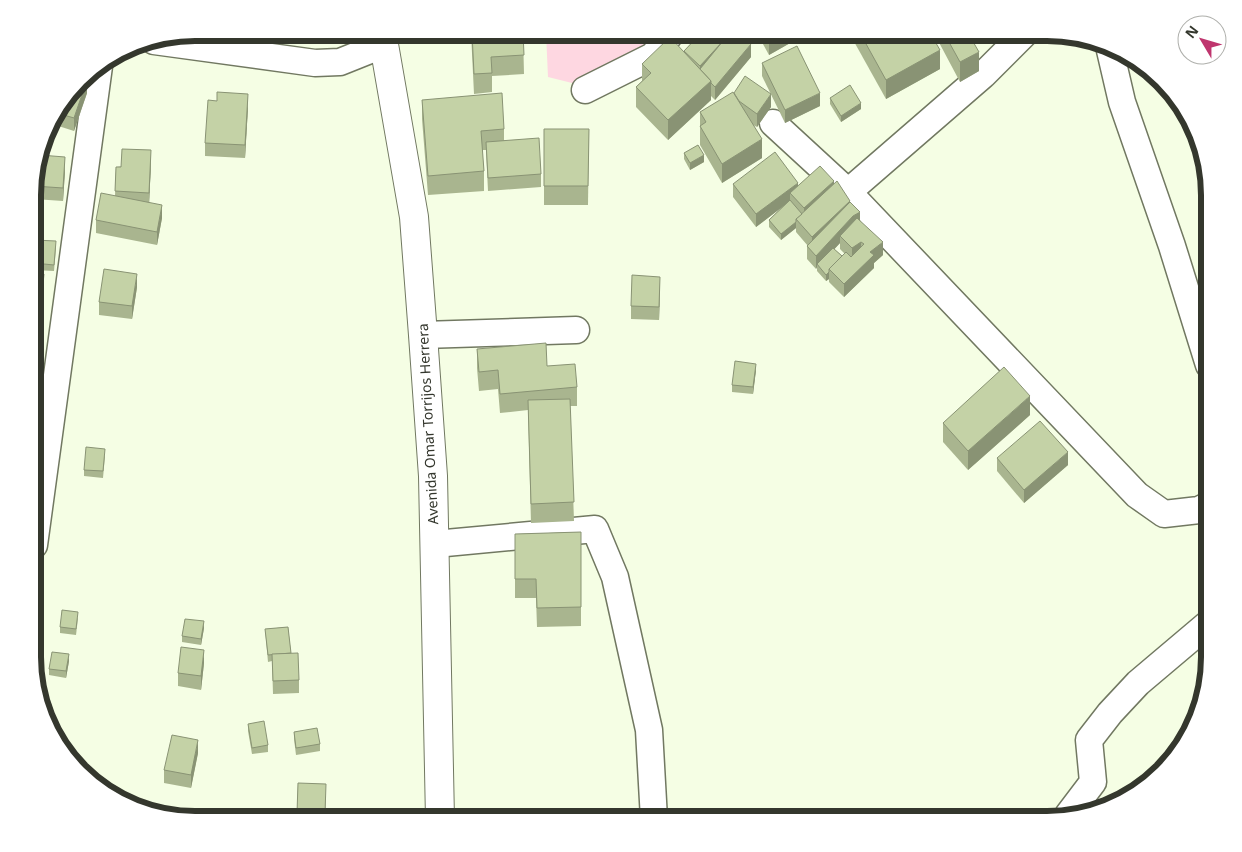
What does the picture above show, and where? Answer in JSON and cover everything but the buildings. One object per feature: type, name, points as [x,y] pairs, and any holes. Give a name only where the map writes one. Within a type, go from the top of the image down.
[{"type":"street","points":[[171,43],[315,63],[340,62],[370,50],[378,42]]},
{"type":"street","name":"Avenida Omar Torrijos Herrera","points":[[384,42],[414,217],[423,335],[433,476],[440,810]]},
{"type":"street","points":[[585,90],[653,56],[664,42]]},
{"type":"street","points":[[848,192],[983,75],[1016,42]]},
{"type":"street","points":[[1111,56],[1122,102],[1172,246],[1200,335]]},
{"type":"street","points":[[42,490],[99,75]]},
{"type":"street","points":[[774,123],[848,192],[1137,495],[1164,514],[1200,510]]},
{"type":"street","points":[[423,335],[576,330]]},
{"type":"street","points":[[435,544],[595,528],[615,577],[649,730],[654,811]]},
{"type":"street","points":[[1073,808],[1093,782],[1089,740],[1110,713],[1138,683],[1200,630]]},
{"type":"shaded area","points":[[546,42],[654,42],[647,50],[576,84],[548,77]]}]
